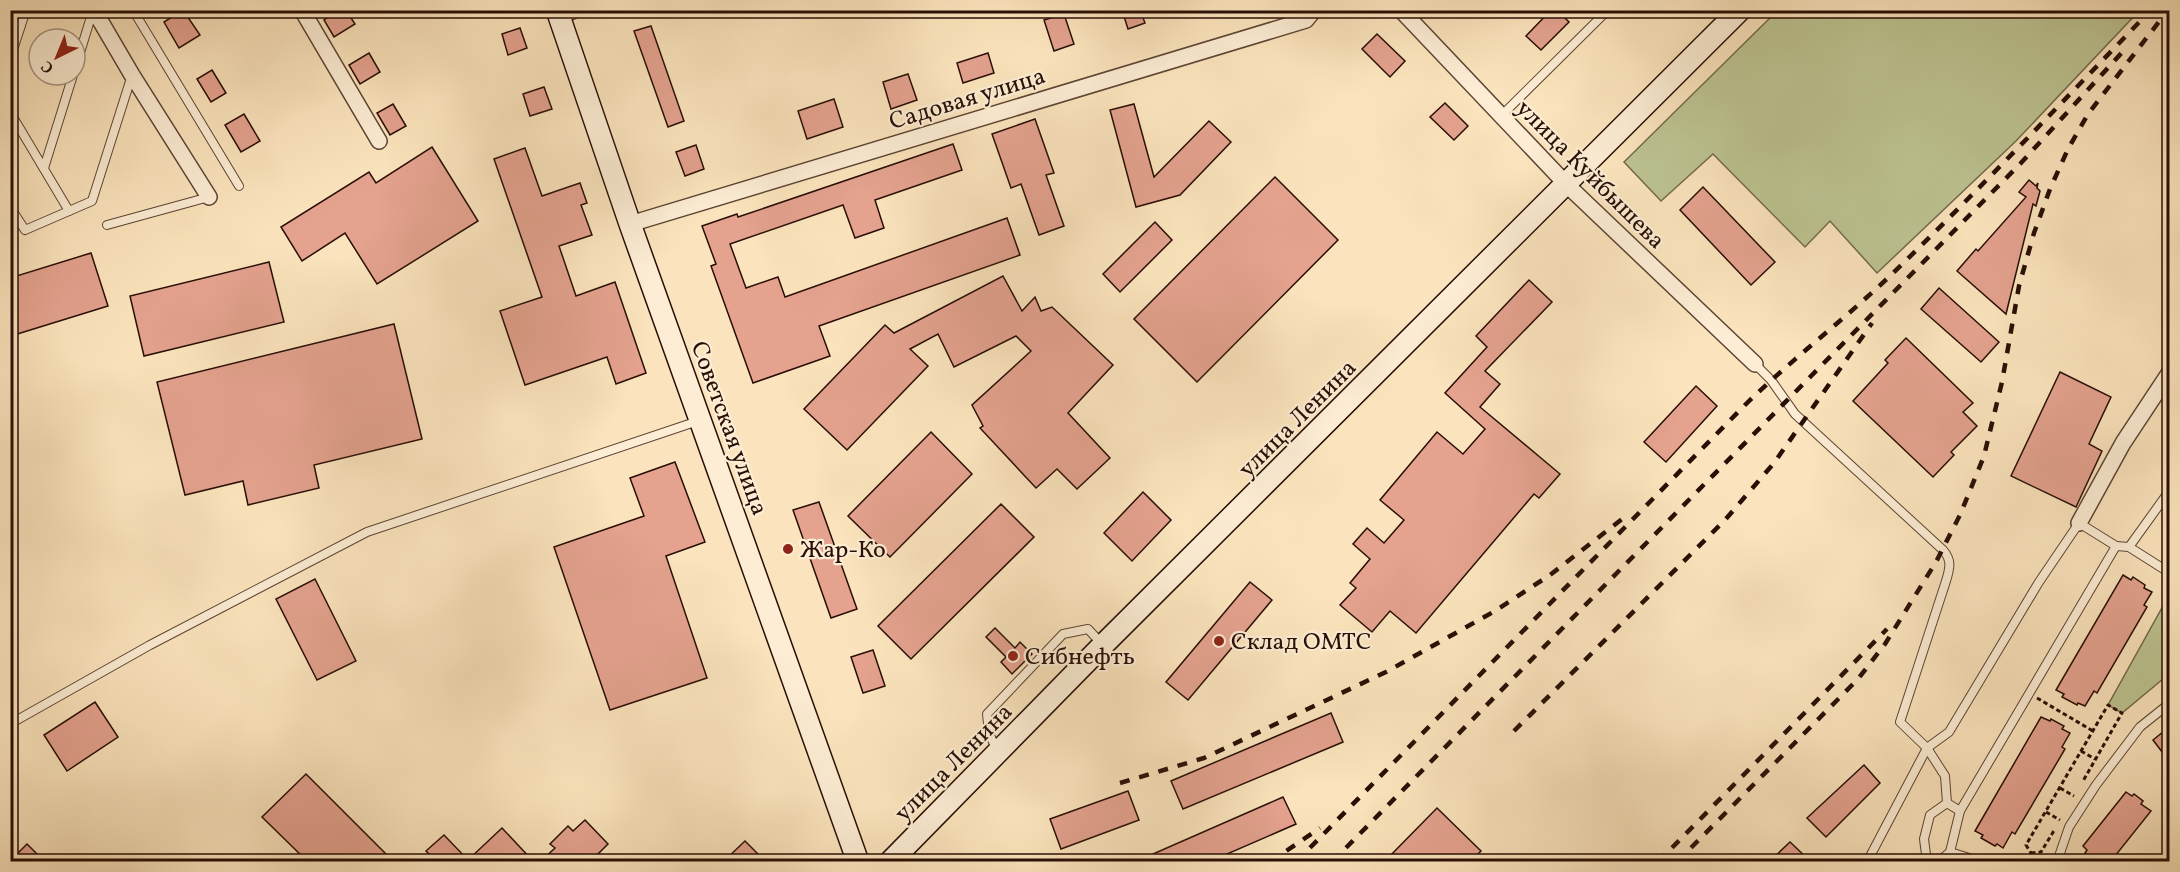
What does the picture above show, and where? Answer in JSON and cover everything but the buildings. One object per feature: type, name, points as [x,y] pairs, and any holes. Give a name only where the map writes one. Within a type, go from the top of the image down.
[{"type":"street","points":[[94,10],[209,197]]},
{"type":"street","points":[[302,10],[379,141]]},
{"type":"street","name":"Садовая улица","points":[[630,225],[1306,20],[1314,10]]},
{"type":"street","name":"улица Куйбышева","points":[[1401,10],[1567,185],[1755,364]]},
{"type":"street","name":"улица Ленина","points":[[890,861],[1103,645],[1567,185],[1740,10]]},
{"type":"street","name":"Советская улица","points":[[564,13],[630,225],[858,861]]},
{"type":"street","points":[[2079,523],[2123,443],[2169,372]]},
{"type":"lane","points":[[10,59],[26,10]]},
{"type":"lane","points":[[87,32],[94,10]]},
{"type":"lane","points":[[133,10],[239,186]]},
{"type":"lane","points":[[1501,116],[1608,10]]},
{"type":"lane","points":[[10,207],[25,230],[92,201],[132,75]]},
{"type":"lane","points":[[44,168],[69,87]]},
{"type":"lane","points":[[10,111],[69,211]]},
{"type":"lane","points":[[107,225],[209,197]]},
{"type":"lane","points":[[1755,364],[1771,380],[1795,414],[1949,558],[1950,567],[1946,581],[1900,722],[1927,748],[1945,776],[1947,803]]},
{"type":"lane","points":[[10,724],[150,645],[367,532],[700,420]]},
{"type":"lane","points":[[2129,547],[2169,490]]},
{"type":"lane","points":[[1867,861],[1927,748],[1949,732],[2039,582],[2079,523],[2116,546],[2129,547],[2169,573]]},
{"type":"lane","points":[[1938,861],[1950,852],[1960,812],[2116,546]]},
{"type":"lane","points":[[998,753],[989,733],[987,714],[1063,634],[1088,629],[1103,645]]},
{"type":"lane","points":[[2057,861],[2069,827],[2096,785],[2140,727],[2169,703]]},
{"type":"lane","points":[[1947,803],[1960,812]]},
{"type":"lane","points":[[1927,861],[1924,839],[1930,815],[1947,803]]},
{"type":"lane","points":[[1950,852],[1982,861]]},
{"type":"path","points":[[2030,694],[2093,730]]},
{"type":"path","points":[[2031,853],[2026,845],[2108,705],[2122,713],[2079,787]]},
{"type":"path","points":[[2081,751],[2095,759]]},
{"type":"path","points":[[2060,787],[2074,796],[2069,804]]},
{"type":"path","points":[[2045,812],[2060,820]]},
{"type":"path","points":[[2031,853],[2041,852],[2065,812]]},
{"type":"path","points":[[1985,853],[2013,861]]},
{"type":"path","points":[[2027,861],[2031,853]]},
{"type":"green space","points":[[1777,11],[2139,11],[2016,141],[1877,273],[1830,221],[1805,247],[1713,154],[1661,201],[1624,162]]},
{"type":"green space","points":[[2168,597],[2170,599],[2169,674],[2122,713],[2108,705]]},
{"type":"railway","points":[[1296,862],[1745,405],[1892,274],[1990,177],[2151,10]]},
{"type":"railway","points":[[1677,862],[1858,679],[1885,644],[1936,562],[1960,515],[1984,456],[2002,382],[2019,286],[2034,233],[2050,189],[2068,149],[2088,114],[2168,10]]},
{"type":"railway","points":[[1332,862],[2020,164],[2127,47]]},
{"type":"railway","points":[[1514,731],[1725,520],[1774,463],[1872,323]]},
{"type":"railway","points":[[1120,783],[1204,758],[1386,672],[1495,611],[1550,575],[1626,516]]},
{"type":"railway","points":[[1658,862],[1887,629]]},
{"type":"railway","points":[[1270,862],[1320,828]]},
{"type":"place","name":"Жар-Ко","points":[[788,549]]},
{"type":"place","name":"Склад ОМТС","points":[[1219,641]]},
{"type":"place","name":"Сибнефть","points":[[1013,656]]}]
